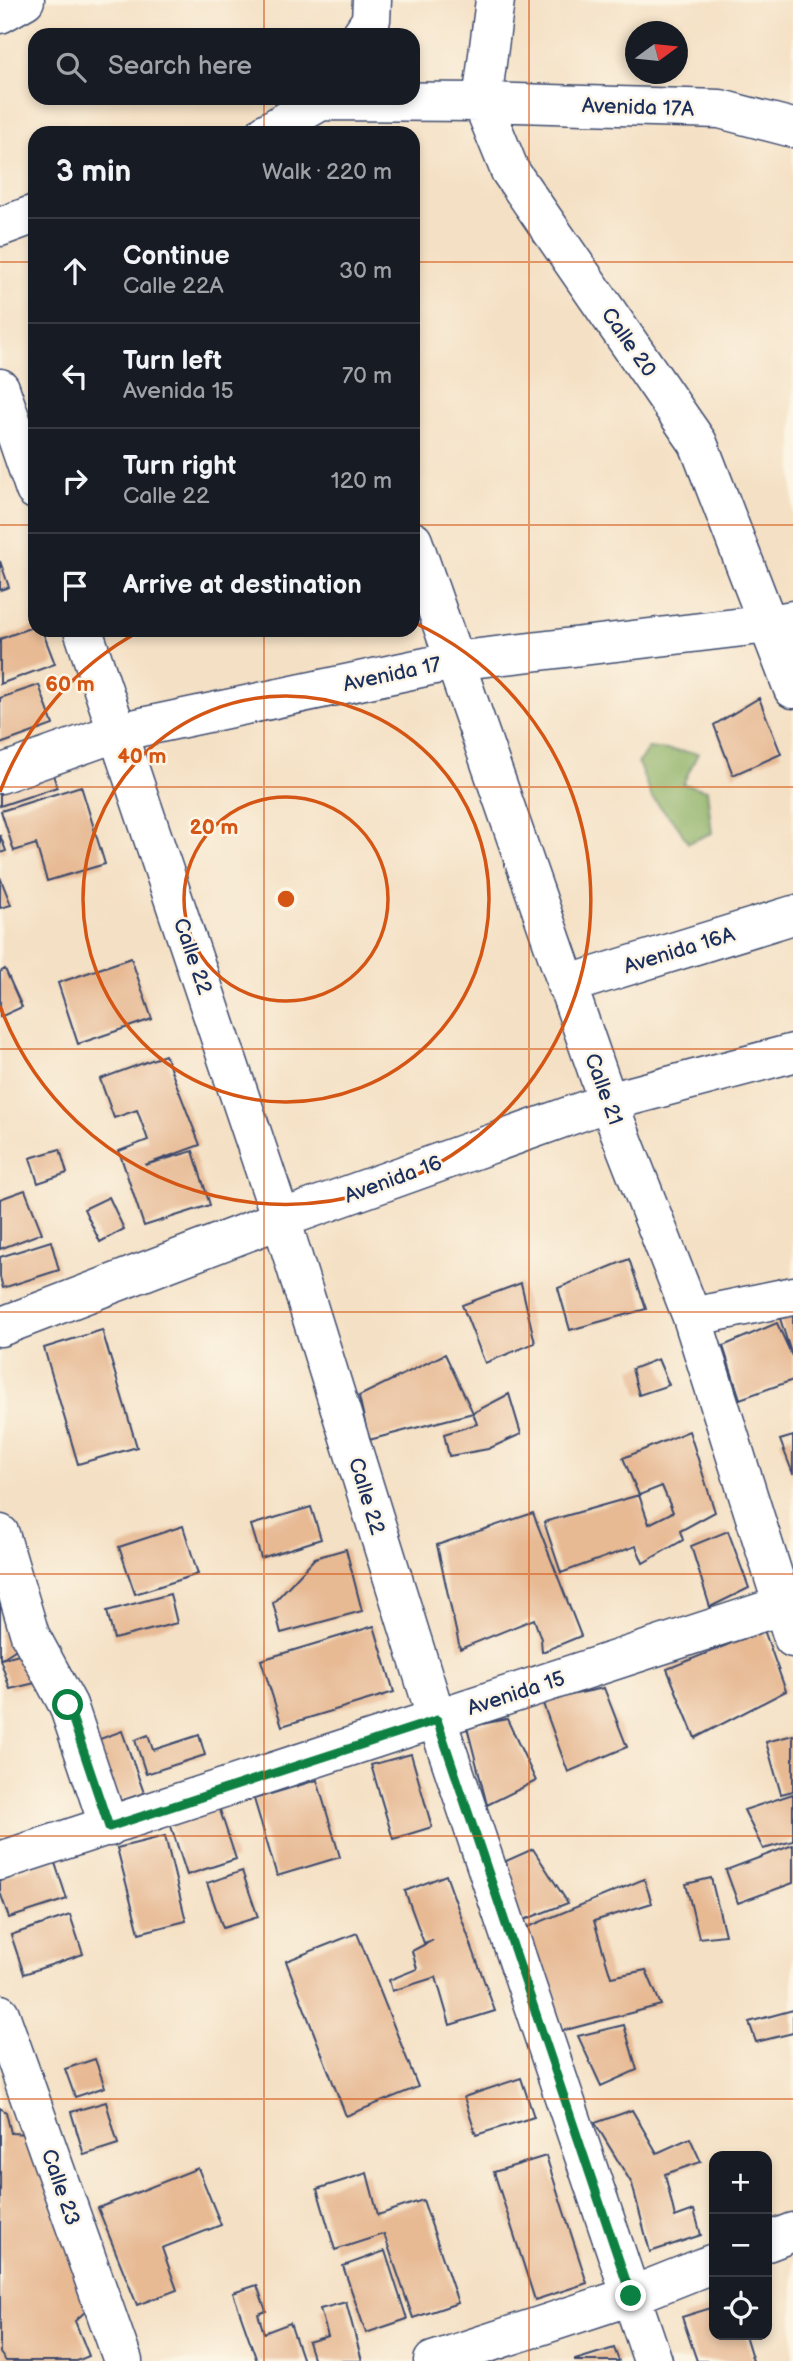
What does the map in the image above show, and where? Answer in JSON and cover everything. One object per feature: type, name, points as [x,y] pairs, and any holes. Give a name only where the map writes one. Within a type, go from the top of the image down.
[{"type":"street","points":[[0,14],[25,0]]},
{"type":"street","points":[[366,28],[371,20],[372,0]]},
{"type":"street","name":"Calle 20","points":[[495,0],[482,102],[510,171],[698,443],[781,622],[793,689]]},
{"type":"street","name":"Avenida 17A","points":[[420,101],[720,109],[793,128]]},
{"type":"street","points":[[280,126],[313,105]]},
{"type":"street","points":[[0,227],[28,217]]},
{"type":"street","points":[[0,388],[28,470]]},
{"type":"street","name":"Calle 21","points":[[420,561],[608,1102],[692,1317],[789,1615]]},
{"type":"street","name":"Avenida 17","points":[[0,774],[118,732],[454,660],[781,622]]},
{"type":"street","name":"Calle 22","points":[[85,637],[281,1219],[437,1720],[653,2361]]},
{"type":"street","name":"Avenida 16A","points":[[566,985],[793,915]]},
{"type":"street","name":"Avenida 16","points":[[0,1327],[281,1219],[608,1102],[793,1053]]},
{"type":"street","points":[[692,1317],[793,1296]]},
{"type":"street","points":[[0,1534],[30,1635],[68,1705],[109,1827]]},
{"type":"street","name":"Avenida 15","points":[[0,1861],[437,1720],[789,1615]]},
{"type":"street","name":"Calle 23","points":[[0,2014],[123,2361]]},
{"type":"street","points":[[772,2240],[793,2232]]},
{"type":"street","points":[[433,2361],[631,2296],[709,2265]]},
{"type":"green space","points":[[648,748],[698,753],[683,784],[707,790],[712,833],[688,843],[677,825],[652,798],[638,763]]},
{"type":"building","points":[[0,561],[9,587],[0,590]]},
{"type":"building","points":[[28,629],[28,637],[45,637],[55,664],[0,684],[0,639]]},
{"type":"building","points":[[39,685],[53,725],[0,744],[0,698]]},
{"type":"building","points":[[759,698],[781,754],[733,775],[714,725]]},
{"type":"building","points":[[46,753],[57,787],[0,806],[0,769]]},
{"type":"building","points":[[81,786],[105,864],[47,881],[36,844],[14,851],[1,811]]},
{"type":"building","points":[[0,835],[6,851],[0,853]]},
{"type":"building","points":[[0,877],[11,905],[0,908]]},
{"type":"building","points":[[131,958],[152,1019],[78,1044],[58,983]]},
{"type":"building","points":[[5,969],[22,1007],[0,1017],[0,972]]},
{"type":"building","points":[[165,1055],[200,1145],[145,1165],[193,1151],[210,1205],[144,1226],[119,1151],[148,1140],[137,1110],[114,1118],[100,1079]]},
{"type":"building","points":[[60,1149],[67,1173],[38,1183],[30,1158]]},
{"type":"building","points":[[25,1190],[42,1233],[0,1249],[0,1199]]},
{"type":"building","points":[[109,1197],[124,1229],[100,1242],[84,1209]]},
{"type":"building","points":[[51,1241],[59,1270],[3,1288],[0,1257]]},
{"type":"building","points":[[629,1259],[646,1309],[570,1330],[558,1288]]},
{"type":"building","points":[[521,1283],[535,1343],[485,1363],[462,1305]]},
{"type":"building","points":[[793,1301],[793,1380],[740,1399],[723,1346],[777,1323],[792,1356],[776,1306]]},
{"type":"building","points":[[102,1330],[137,1447],[78,1464],[44,1348]]},
{"type":"building","points":[[445,1354],[473,1413],[369,1440],[359,1396]]},
{"type":"building","points":[[658,1359],[669,1385],[639,1395],[632,1369]]},
{"type":"building","points":[[509,1394],[521,1434],[488,1449],[449,1456],[444,1434],[477,1424],[473,1413]]},
{"type":"building","points":[[689,1431],[715,1512],[680,1531],[683,1540],[643,1563],[636,1546],[561,1573],[544,1522],[639,1495],[623,1458]],"holes":[[[662,1486],[673,1512],[649,1524],[639,1495]]]},
{"type":"building","points":[[793,1436],[793,1474],[780,1440]]},
{"type":"building","points":[[311,1507],[321,1539],[261,1558],[251,1525]]},
{"type":"building","points":[[533,1513],[581,1636],[542,1652],[534,1619],[460,1649],[437,1545]]},
{"type":"building","points":[[183,1526],[198,1574],[135,1594],[119,1547]]},
{"type":"building","points":[[728,1531],[749,1588],[710,1607],[691,1546]]},
{"type":"building","points":[[346,1549],[362,1611],[281,1633],[273,1603],[315,1558]]},
{"type":"building","points":[[0,1591],[21,1646],[1,1659],[26,1652],[35,1683],[10,1689],[0,1659]]},
{"type":"building","points":[[170,1594],[177,1623],[114,1639],[107,1611]]},
{"type":"building","points":[[374,1626],[394,1692],[282,1726],[261,1660]]},
{"type":"building","points":[[764,1630],[786,1691],[695,1738],[667,1669]]},
{"type":"building","points":[[604,1688],[627,1747],[568,1772],[542,1701]]},
{"type":"building","points":[[507,1719],[536,1781],[487,1805],[467,1727]]},
{"type":"building","points":[[122,1731],[144,1793],[109,1805],[86,1744]]},
{"type":"building","points":[[148,1735],[153,1750],[199,1735],[205,1755],[146,1774],[135,1740]]},
{"type":"building","points":[[793,1735],[793,1791],[781,1794],[766,1742]]},
{"type":"building","points":[[411,1754],[432,1827],[393,1839],[371,1765]]},
{"type":"building","points":[[317,1780],[340,1857],[277,1876],[254,1799]]},
{"type":"building","points":[[793,1794],[793,1841],[763,1849],[744,1810]]},
{"type":"building","points":[[218,1804],[236,1859],[187,1875],[169,1820]]},
{"type":"building","points":[[165,1836],[186,1921],[139,1933],[117,1848]]},
{"type":"building","points":[[793,1845],[793,1883],[738,1903],[726,1870]]},
{"type":"building","points":[[533,1849],[568,1903],[516,1923],[506,1861]]},
{"type":"building","points":[[54,1860],[67,1899],[9,1918],[0,1892],[0,1878]]},
{"type":"building","points":[[242,1871],[258,1917],[223,1928],[207,1883]]},
{"type":"building","points":[[446,1875],[495,2011],[450,2025],[436,1977],[392,1991],[389,1980],[417,1969],[412,1951],[433,1940],[424,1943],[405,1891]]},
{"type":"building","points":[[711,1878],[725,1935],[699,1938],[686,1884]]},
{"type":"building","points":[[644,1879],[652,1903],[594,1921],[611,1977],[646,1970],[661,2005],[558,2032],[518,1931]]},
{"type":"building","points":[[70,1915],[83,1954],[24,1974],[11,1935]]},
{"type":"building","points":[[357,1933],[418,2087],[346,2116],[286,1961]]},
{"type":"building","points":[[793,2010],[793,2033],[756,2042],[749,2022]]},
{"type":"building","points":[[624,2025],[637,2070],[601,2086],[578,2036]]},
{"type":"building","points":[[95,2059],[105,2087],[75,2097],[65,2069]]},
{"type":"building","points":[[521,2078],[534,2117],[476,2135],[464,2097]]},
{"type":"building","points":[[106,2102],[118,2144],[84,2155],[71,2112]]},
{"type":"building","points":[[0,2108],[6,2112],[11,2133],[29,2134],[87,2310],[75,2321],[89,2356],[77,2361],[6,2361],[0,2353]]},
{"type":"building","points":[[632,2110],[657,2153],[690,2138],[701,2162],[665,2174],[675,2217],[694,2210],[701,2235],[650,2252],[632,2184],[595,2123]]},
{"type":"building","points":[[546,2156],[587,2283],[535,2300],[494,2172]]},
{"type":"building","points":[[198,2168],[221,2225],[162,2248],[177,2290],[137,2305],[98,2208]]},
{"type":"building","points":[[367,2173],[378,2215],[423,2200],[458,2303],[413,2318],[384,2234],[335,2250],[317,2189]]},
{"type":"building","points":[[385,2251],[407,2319],[366,2333],[343,2266]]},
{"type":"building","points":[[257,2285],[266,2311],[258,2314],[264,2333],[290,2323],[303,2361],[257,2361],[233,2293]]},
{"type":"building","points":[[346,2302],[362,2361],[314,2361],[308,2342],[328,2336],[320,2309]]},
{"type":"building","points":[[709,2309],[709,2340],[747,2340],[753,2361],[697,2361],[682,2317]]},
{"type":"building","points":[[614,2348],[619,2361],[575,2361],[575,2360]]},
{"type":"route","points":[[68,1705],[109,1827],[437,1720],[631,2296]]}]
